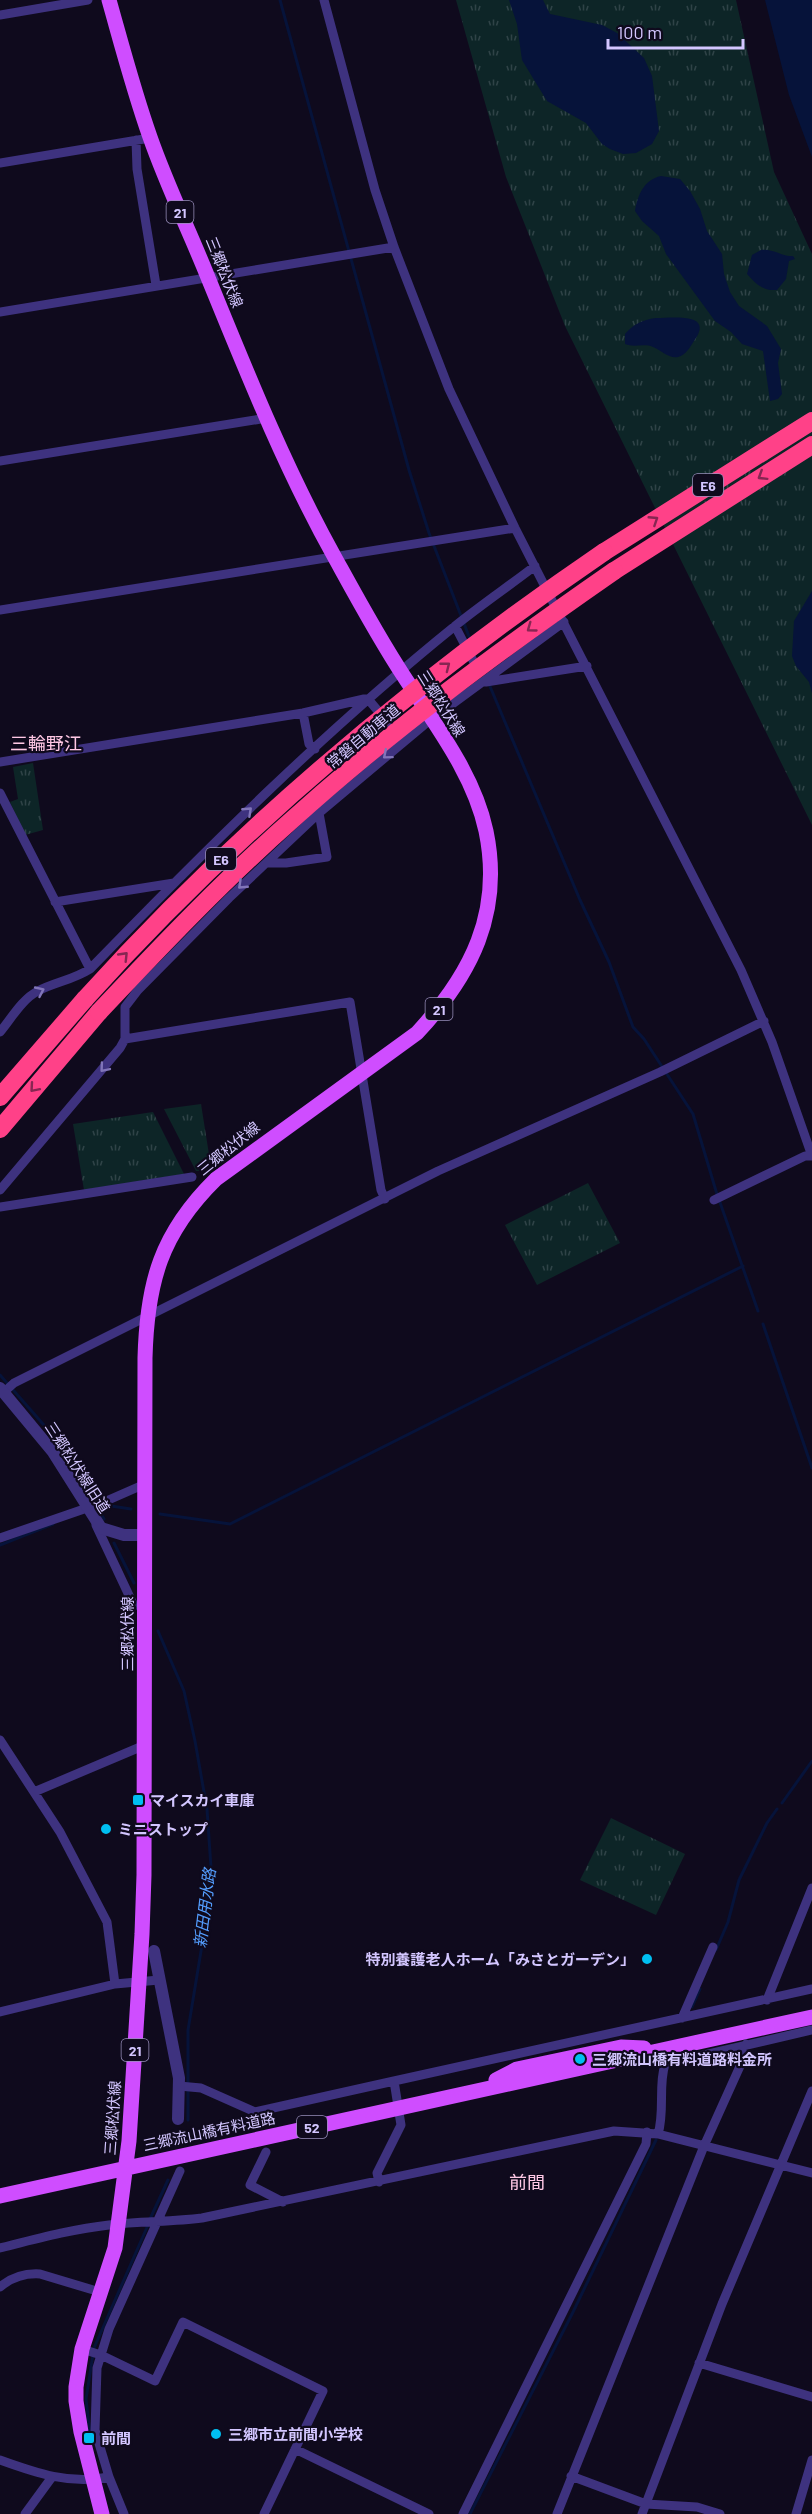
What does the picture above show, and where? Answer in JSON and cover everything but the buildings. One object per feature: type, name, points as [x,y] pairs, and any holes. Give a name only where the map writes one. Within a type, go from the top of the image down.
[{"type":"highway","name":"常磐自動車道","points":[[0,1097],[146,932],[279,803],[367,728],[540,596],[688,498],[812,421]]},
{"type":"highway","name":"常磐自動車道","points":[[0,1129],[99,1012],[161,946],[292,819],[472,671],[614,570],[812,445]]},
{"type":"main road","name":"三郷松伏線","points":[[102,2514],[101,2478],[81,2432],[76,2401],[87,2387],[100,2292],[115,2248],[120,2224],[139,1981],[144,1875],[146,1318],[153,1279],[160,1256],[182,1216],[201,1194],[247,1155],[417,1033],[443,1005],[474,955],[487,909],[490,859],[486,831],[467,782],[333,555],[267,418],[208,278],[143,139],[110,0]]},
{"type":"main road","name":"三郷流山橋有料道路","points":[[126,2168],[812,2017]]},
{"type":"main road","name":"52","points":[[0,2196],[126,2168]]},
{"type":"street","points":[[0,15],[88,0]]},
{"type":"street","points":[[324,0],[350,104],[394,247],[449,389],[515,528],[741,970],[764,1021],[812,1156],[805,1156],[714,1200]]},
{"type":"street","points":[[0,163],[143,139],[137,169],[156,285]]},
{"type":"street","points":[[0,312],[394,247]]},
{"type":"street","points":[[0,461],[267,418]]},
{"type":"street","points":[[0,610],[333,555],[515,528]]},
{"type":"street","points":[[0,1032],[28,998],[38,991],[77,977],[93,966],[174,883],[368,699],[460,622],[535,566]]},
{"type":"street","points":[[460,622],[487,681]]},
{"type":"street","points":[[0,1190],[120,1048],[125,1039],[123,1018],[125,1007],[131,999],[213,914],[319,813],[403,741],[564,622]]},
{"type":"street","points":[[487,681],[587,666]]},
{"type":"street","points":[[0,762],[303,713],[359,699],[368,699]]},
{"type":"street","points":[[368,699],[403,741]]},
{"type":"street","points":[[303,713],[309,744],[315,749]]},
{"type":"street","points":[[295,768],[328,806]]},
{"type":"street","points":[[0,793],[55,902],[93,966],[131,999]]},
{"type":"street","points":[[266,863],[286,863],[327,857],[319,813]]},
{"type":"street","points":[[55,902],[174,883],[180,885],[213,914]]},
{"type":"street","points":[[125,1039],[350,1002],[381,1190],[385,1199]]},
{"type":"street","points":[[3,1394],[14,1383],[517,1134],[660,1072],[764,1021]]},
{"type":"street","points":[[0,1207],[192,1177]]},
{"type":"street","name":"三郷松伏線旧道","points":[[3,1394],[53,1452],[101,1528],[108,1532],[146,1535]]},
{"type":"street","points":[[0,1538],[90,1512],[102,1503],[146,1484]]},
{"type":"street","points":[[90,1512],[134,1606]]},
{"type":"street","points":[[0,1740],[73,1855],[107,1922],[115,1984]]},
{"type":"street","points":[[34,1792],[145,1745]]},
{"type":"street","points":[[767,2000],[812,1888]]},
{"type":"street","points":[[682,2018],[713,1947]]},
{"type":"street","points":[[154,1951],[179,2086],[178,2119]]},
{"type":"street","points":[[0,2013],[115,1984],[159,1980]]},
{"type":"street","points":[[179,2086],[194,2086],[255,2112],[812,1989]]},
{"type":"street","points":[[658,2134],[662,2120],[662,2073],[665,2064],[812,2030]]},
{"type":"street","points":[[557,2514],[704,2146],[741,2064],[746,2044]]},
{"type":"street","points":[[379,2182],[377,2173],[401,2125],[394,2081]]},
{"type":"street","points":[[642,2514],[699,2364],[812,2091]]},
{"type":"street","points":[[0,2248],[42,2237],[120,2224],[202,2218],[614,2131],[658,2134],[812,2173]]},
{"type":"street","points":[[463,2514],[631,2176],[646,2144],[647,2132]]},
{"type":"street","points":[[266,2152],[250,2185],[283,2202]]},
{"type":"street","points":[[180,2170],[110,2329],[92,2352],[155,2381],[183,2322],[323,2391],[264,2514]]},
{"type":"street","points":[[0,2287],[19,2275],[29,2273],[40,2274],[100,2292]]},
{"type":"street","points":[[699,2364],[812,2397]]},
{"type":"street","points":[[295,2449],[429,2514]]},
{"type":"street","points":[[0,2460],[52,2477],[101,2478],[124,2514]]},
{"type":"street","points":[[796,2514],[812,2460]]},
{"type":"street","points":[[571,2476],[646,2504],[698,2507],[720,2514]]},
{"type":"street","points":[[25,2514],[52,2477]]},
{"type":"green space","points":[[456,0],[736,0],[774,172],[812,254],[812,825],[565,326],[506,177]]},
{"type":"green space","points":[[33,763],[43,830],[25,835],[10,802],[18,799],[13,767]]},
{"type":"green space","points":[[201,1104],[210,1171],[196,1171],[164,1109]]},
{"type":"green space","points":[[153,1112],[184,1174],[84,1190],[73,1124]]},
{"type":"green space","points":[[588,1183],[620,1243],[537,1285],[505,1225]]},
{"type":"green space","points":[[611,1818],[685,1854],[656,1915],[580,1880]]},
{"type":"water","points":[[509,0],[543,0],[550,14],[602,25],[617,33],[644,58],[652,76],[659,131],[652,144],[636,153],[623,154],[610,149],[602,144],[586,123],[547,101],[522,60],[517,24]]},
{"type":"water","points":[[765,0],[812,0],[812,157],[789,95]]},
{"type":"water","points":[[661,176],[680,179],[690,191],[700,209],[707,231],[722,254],[724,274],[730,292],[739,306],[767,326],[781,349],[778,363],[782,394],[778,399],[770,401],[763,351],[742,344],[731,332],[715,321],[666,254],[659,236],[642,221],[635,211],[646,184]]},
{"type":"water","points":[[761,250],[793,256],[795,259],[789,261],[786,279],[777,290],[760,286],[747,274],[752,255]]},
{"type":"water","points":[[656,318],[681,318],[696,321],[699,325],[699,332],[689,348],[678,357],[671,357],[650,346],[625,344],[625,334],[632,328],[642,321]]},
{"type":"water","points":[[812,591],[812,693],[809,682],[796,666],[792,656],[794,621]]},
{"type":"waterway","points":[[280,0],[409,470],[429,533],[470,639]]},
{"type":"waterway","points":[[489,684],[580,900],[609,962],[633,1027],[644,1039],[693,1114],[716,1191],[758,1311]]},
{"type":"waterway","points":[[160,1514],[230,1524],[743,1266]]},
{"type":"waterway","points":[[763,1324],[812,1468]]},
{"type":"waterway","name":"新田用水路","points":[[0,1375],[57,1440],[104,1519]]},
{"type":"waterway","points":[[111,1506],[131,1509]]},
{"type":"waterway","points":[[0,1545],[53,1524]]},
{"type":"waterway","name":"新田用水路","points":[[114,1543],[134,1583]]},
{"type":"waterway","name":"新田用水路","points":[[158,1631],[184,1691],[207,1809],[211,1868],[203,1939],[188,2030],[188,2120]]},
{"type":"waterway","points":[[782,1803],[812,1761]]},
{"type":"waterway","points":[[716,1950],[728,1922],[739,1880],[767,1823],[777,1809]]},
{"type":"waterway","points":[[692,2007],[700,1989]]},
{"type":"waterway","points":[[470,2514],[573,2312],[656,2140]]},
{"type":"waterway","name":"新田用水路","points":[[150,2219],[168,2180]]},
{"type":"waterway","name":"新田用水路","points":[[90,2434],[86,2399],[94,2348],[148,2225]]},
{"type":"place","name":"マイスカイ車庫","points":[[138,1800]]},
{"type":"place","name":"ミニストップ","points":[[106,1829]]},
{"type":"place","name":"特別養護老人ホーム「みさとガーデン」","points":[[647,1959]]},
{"type":"place","name":"三郷流山橋有料道路料金所","points":[[580,2059]]},
{"type":"place","name":"三郷市立前間小学校","points":[[216,2434]]},
{"type":"place","name":"前間","points":[[89,2438]]},
{"type":"district","name":"三輪野江","points":[[46,743]]},
{"type":"district","name":"前間","points":[[527,2182]]}]
